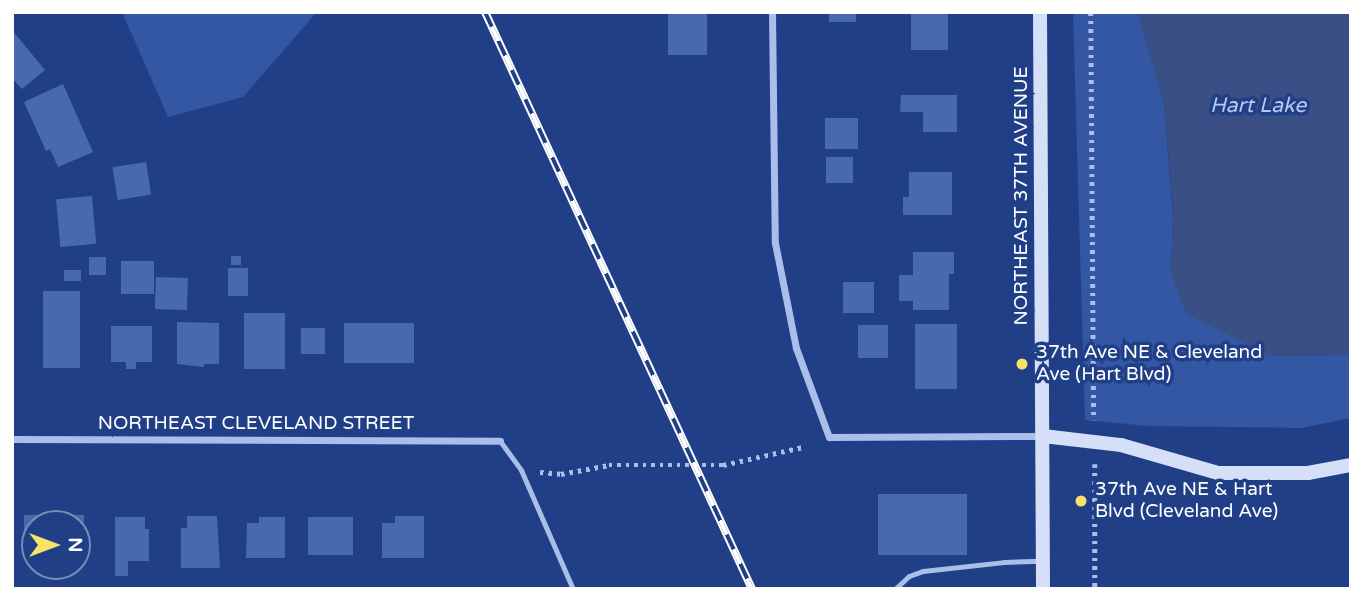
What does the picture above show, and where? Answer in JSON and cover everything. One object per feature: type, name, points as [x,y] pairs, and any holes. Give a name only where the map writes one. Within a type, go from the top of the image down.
[{"type":"street","points":[[772,12],[775,243],[796,348],[829,437],[1043,436],[1094,440],[1218,473],[1308,473],[1351,465]]},
{"type":"street","name":"NORTHEAST 37TH AVENUE","points":[[1040,12],[1043,589]]},
{"type":"street","name":"NORTHEAST CLEVELAND STREET","points":[[12,439],[500,442]]},
{"type":"lane","points":[[500,442],[521,470],[573,589]]},
{"type":"lane","points":[[895,589],[909,576],[923,571],[1004,562],[1042,561]]},
{"type":"path","points":[[1091,12],[1096,589]]},
{"type":"path","points":[[521,470],[561,474],[609,465],[723,465],[803,447]]},
{"type":"shaded area","points":[[122,12],[317,12],[243,97],[168,117]]},
{"type":"shaded area","points":[[1073,12],[1138,12],[1164,103],[1173,216],[1171,273],[1270,356],[1351,355],[1351,418],[1301,428],[1149,426],[1085,420]]},
{"type":"water","name":"Hart Lake","points":[[1138,12],[1351,12],[1351,355],[1270,356],[1186,314],[1171,273],[1173,209],[1164,103]]},
{"type":"building","points":[[668,12],[707,12],[707,55],[668,55]]},
{"type":"building","points":[[829,12],[856,12],[856,22],[829,22]]},
{"type":"building","points":[[911,12],[948,12],[948,50],[911,50]]},
{"type":"building","points":[[12,30],[45,70],[22,89],[12,78]]},
{"type":"building","points":[[63,84],[93,152],[58,167],[50,149],[46,151],[24,102]]},
{"type":"building","points":[[901,95],[957,95],[957,132],[923,132],[923,112],[900,112]]},
{"type":"building","points":[[825,118],[858,118],[858,149],[825,149]]},
{"type":"building","points":[[826,157],[853,157],[853,183],[826,183]]},
{"type":"building","points":[[146,162],[151,195],[118,200],[112,167]]},
{"type":"building","points":[[909,172],[952,172],[952,215],[903,215],[903,197],[909,197]]},
{"type":"building","points":[[92,196],[96,244],[60,247],[56,199]]},
{"type":"building","points":[[913,252],[954,252],[954,274],[949,274],[949,310],[913,310],[913,301],[899,301],[899,275],[913,275]]},
{"type":"building","points":[[231,256],[241,256],[241,265],[231,265]]},
{"type":"building","points":[[89,257],[106,257],[106,275],[89,275]]},
{"type":"building","points":[[121,261],[154,261],[154,294],[121,294]]},
{"type":"building","points":[[228,268],[248,268],[248,296],[228,296]]},
{"type":"building","points":[[64,270],[81,270],[81,281],[64,281]]},
{"type":"building","points":[[156,277],[188,278],[187,310],[155,309]]},
{"type":"building","points":[[843,282],[874,282],[874,313],[843,313]]},
{"type":"building","points":[[43,291],[80,291],[80,368],[43,368]]},
{"type":"building","points":[[244,313],[285,313],[285,369],[244,369]]},
{"type":"building","points":[[177,322],[219,323],[219,364],[204,364],[204,367],[177,364]]},
{"type":"building","points":[[344,323],[414,323],[414,363],[344,363]]},
{"type":"building","points":[[915,324],[957,324],[957,389],[915,389]]},
{"type":"building","points":[[858,325],[888,325],[888,358],[858,358]]},
{"type":"building","points":[[111,326],[152,326],[152,362],[136,362],[136,369],[126,369],[126,362],[111,362]]},
{"type":"building","points":[[301,328],[325,328],[325,354],[301,354]]},
{"type":"building","points":[[878,494],[967,494],[967,555],[878,555]]},
{"type":"building","points":[[187,516],[217,516],[220,568],[181,568],[181,528],[187,528]]},
{"type":"building","points":[[395,516],[424,516],[424,558],[382,558],[382,523],[395,523]]},
{"type":"building","points":[[115,517],[145,517],[145,529],[149,529],[149,561],[128,561],[128,576],[115,576]]},
{"type":"building","points":[[259,517],[285,517],[285,558],[246,558],[247,523],[259,523]]},
{"type":"building","points":[[308,517],[353,517],[353,555],[308,555]]},
{"type":"railway","points":[[485,12],[752,589]]},
{"type":"place","name":"37th Ave NE & Cleveland Ave (Hart Blvd)","points":[[1022,364]]},
{"type":"place","name":"37th Ave NE & Hart Blvd (Cleveland Ave)","points":[[1081,501]]}]
